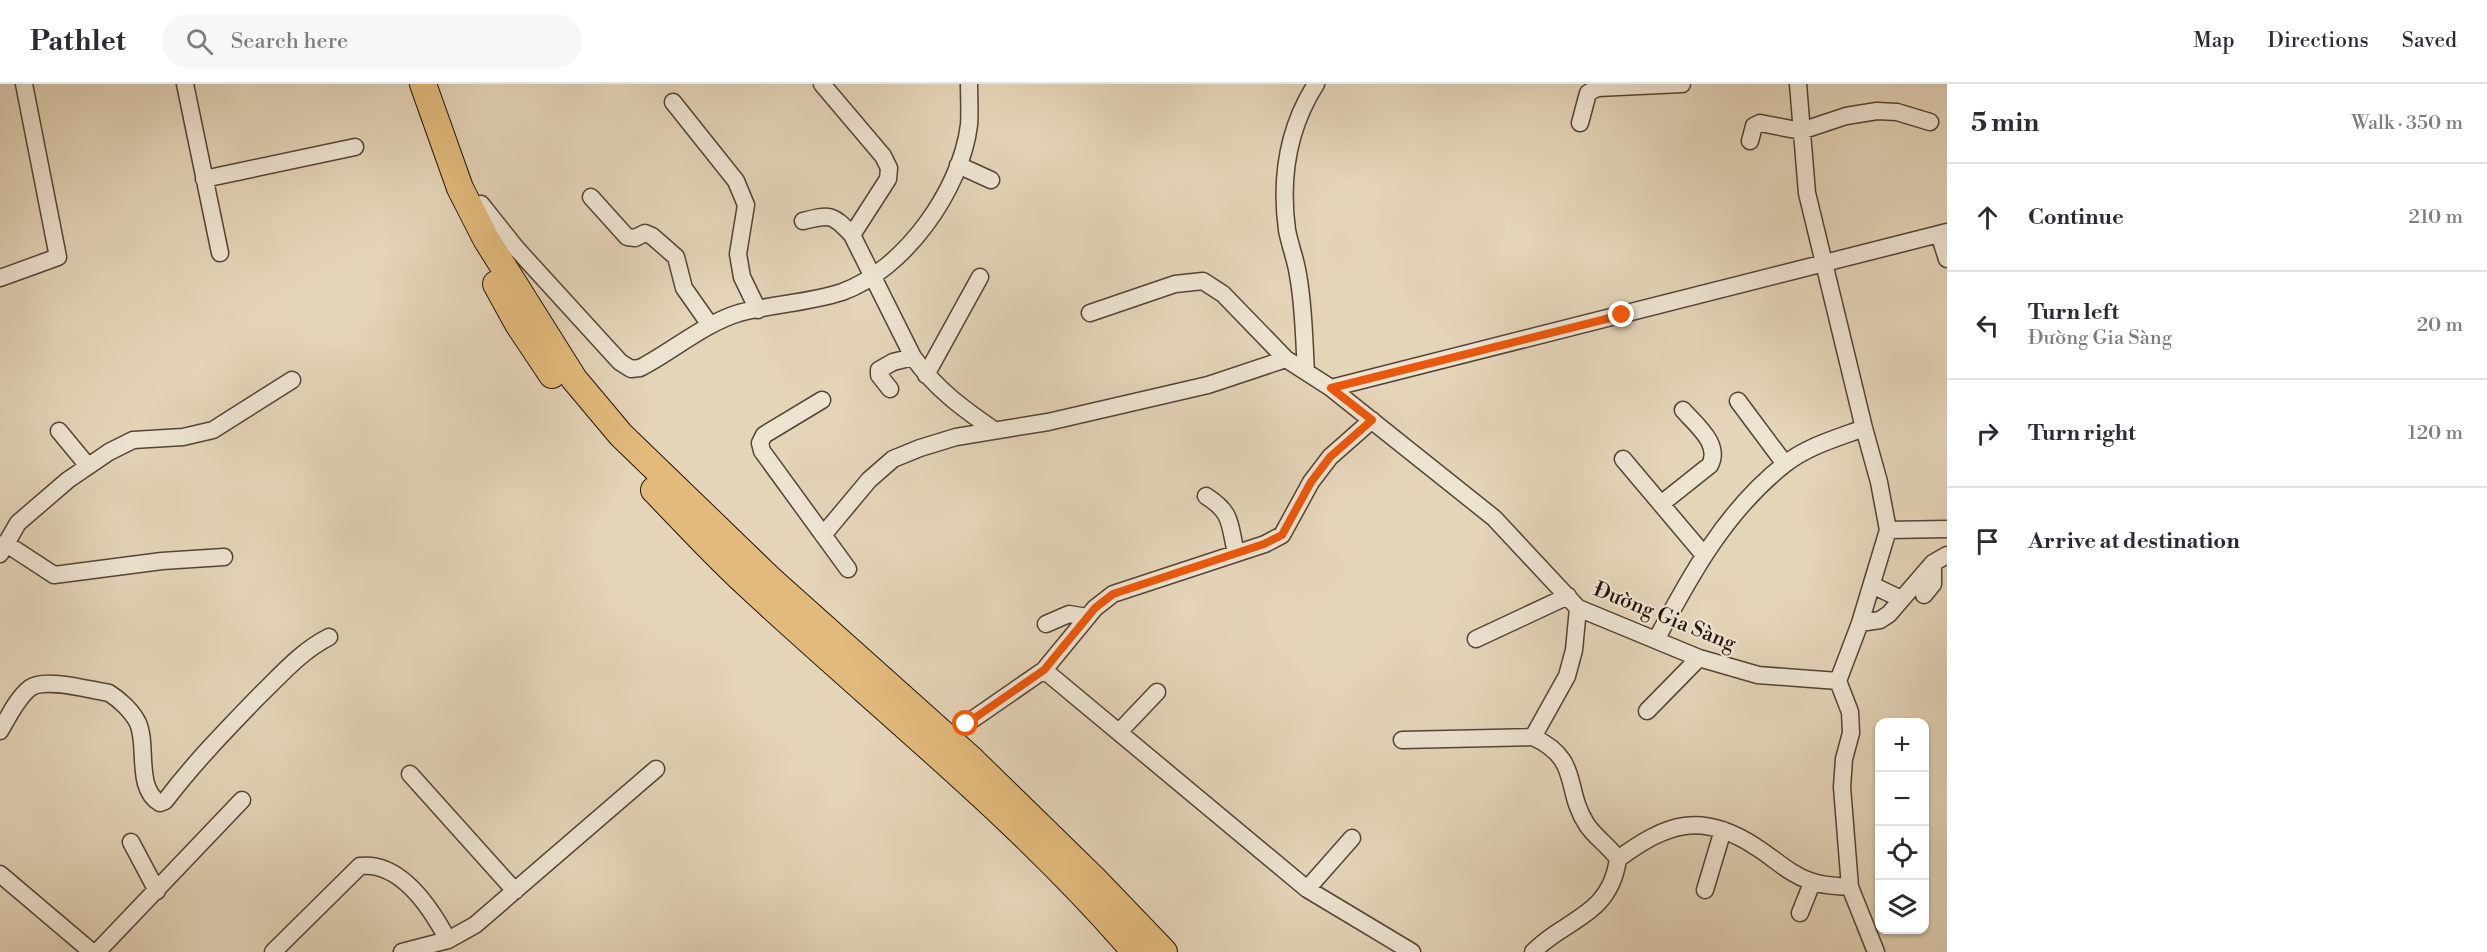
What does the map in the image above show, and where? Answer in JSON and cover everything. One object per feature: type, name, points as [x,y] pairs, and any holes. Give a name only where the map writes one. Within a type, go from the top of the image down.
[{"type":"highway","points":[[407,84],[428,150],[468,234],[518,324],[550,372],[587,419],[749,587],[970,784],[1107,920],[1135,952]]},
{"type":"highway","points":[[423,84],[460,188],[486,239],[574,379],[621,435],[771,580],[971,759],[1094,879],[1164,952]]},
{"type":"street","points":[[0,278],[58,257],[24,84]]},
{"type":"street","points":[[185,84],[220,254]]},
{"type":"street","points":[[822,84],[883,156],[889,168],[888,179],[852,235]]},
{"type":"street","points":[[481,204],[524,257],[620,362],[631,369],[640,368],[665,355],[710,325],[739,314],[813,301],[844,291],[873,277],[906,246],[940,207],[958,165],[969,126],[969,84]]},
{"type":"street","points":[[1306,372],[1303,315],[1298,274],[1288,231],[1285,189],[1289,143],[1304,102],[1316,84]]},
{"type":"street","points":[[1580,123],[1588,93],[1597,88],[1619,85],[1682,84]]},
{"type":"street","points":[[1798,84],[1807,194],[1879,482],[1888,530],[1860,623],[1838,681],[1850,712],[1851,733],[1844,759],[1842,788],[1850,887],[1876,952]]},
{"type":"street","points":[[673,102],[736,182],[746,205],[738,254],[742,277],[758,310]]},
{"type":"street","points":[[1750,141],[1754,126],[1760,123],[1801,131],[1846,116],[1878,111],[1898,112],[1930,122]]},
{"type":"street","points":[[204,179],[355,147]]},
{"type":"street","points":[[958,165],[991,180]]},
{"type":"street","points":[[591,196],[627,237],[635,238],[645,233],[652,236],[676,257],[684,288],[710,325]]},
{"type":"street","points":[[803,221],[830,216],[837,219],[852,235],[913,357],[926,375],[953,402],[994,430]]},
{"type":"street","points":[[1331,388],[1943,233],[1947,259]]},
{"type":"street","points":[[926,375],[980,277]]},
{"type":"street","name":"Đường Gia Sàng","points":[[1090,313],[1175,284],[1203,280],[1222,294],[1286,359],[1331,388],[1494,518],[1573,602],[1699,658],[1758,675],[1838,681]]},
{"type":"street","points":[[890,389],[879,375],[879,370],[893,362],[913,357]]},
{"type":"street","points":[[824,534],[869,480],[893,459],[956,437],[1048,422],[1208,385],[1286,359]]},
{"type":"street","points":[[224,557],[162,561],[54,575],[3,548],[18,523],[88,466],[133,440],[183,437],[213,430],[292,380]]},
{"type":"street","points":[[822,400],[764,435],[760,443],[762,451],[848,569]]},
{"type":"street","points":[[1738,401],[1785,464]]},
{"type":"street","points":[[1661,504],[1710,465],[1715,456],[1713,446],[1683,410]]},
{"type":"street","points":[[966,724],[1044,670],[1087,617],[1113,594],[1236,553],[1282,535],[1311,482],[1330,457],[1372,420]]},
{"type":"street","points":[[1656,640],[1704,555],[1748,499],[1785,464],[1814,447],[1864,428]]},
{"type":"street","points":[[59,430],[88,466]]},
{"type":"street","points":[[1623,459],[1704,555]]},
{"type":"street","points":[[1206,496],[1222,507],[1228,518],[1236,553]]},
{"type":"street","points":[[1888,530],[1947,528]]},
{"type":"street","points":[[1860,623],[1880,620],[1889,614],[1940,559]]},
{"type":"street","points":[[1924,595],[1933,584],[1940,559]]},
{"type":"street","points":[[1872,585],[1901,599]]},
{"type":"street","points":[[1476,639],[1573,602],[1574,650],[1567,676],[1533,737]]},
{"type":"street","points":[[1046,624],[1069,614],[1087,617]]},
{"type":"street","points":[[0,731],[20,699],[30,688],[41,684],[109,693],[116,697],[139,725],[147,783],[151,796],[160,803],[165,801],[194,764],[274,682],[315,644],[329,638]]},
{"type":"street","points":[[1647,711],[1699,658]]},
{"type":"street","points":[[1044,670],[1307,889],[1410,951]]},
{"type":"street","points":[[1119,732],[1157,692]]},
{"type":"street","points":[[1402,740],[1533,737],[1552,746],[1565,763],[1586,823],[1618,860]]},
{"type":"street","points":[[402,952],[448,940],[475,925],[656,770]]},
{"type":"street","points":[[410,774],[515,891]]},
{"type":"street","points":[[0,874],[94,952],[157,891],[242,800]]},
{"type":"street","points":[[1533,952],[1546,938],[1583,918],[1598,904],[1616,873],[1618,860],[1648,837],[1671,828],[1697,825],[1723,830],[1755,846],[1795,875],[1812,882],[1850,887]]},
{"type":"street","points":[[1705,890],[1723,830]]},
{"type":"street","points":[[1307,889],[1352,838]]},
{"type":"street","points":[[131,842],[157,891]]},
{"type":"street","points":[[273,952],[360,866],[372,865],[391,870],[426,904],[448,940]]},
{"type":"street","points":[[1800,913],[1812,882]]},
{"type":"route","points":[[966,724],[1044,670],[1095,608],[1113,594],[1264,544],[1282,535],[1311,482],[1330,457],[1372,420],[1331,388],[1622,315]]}]
